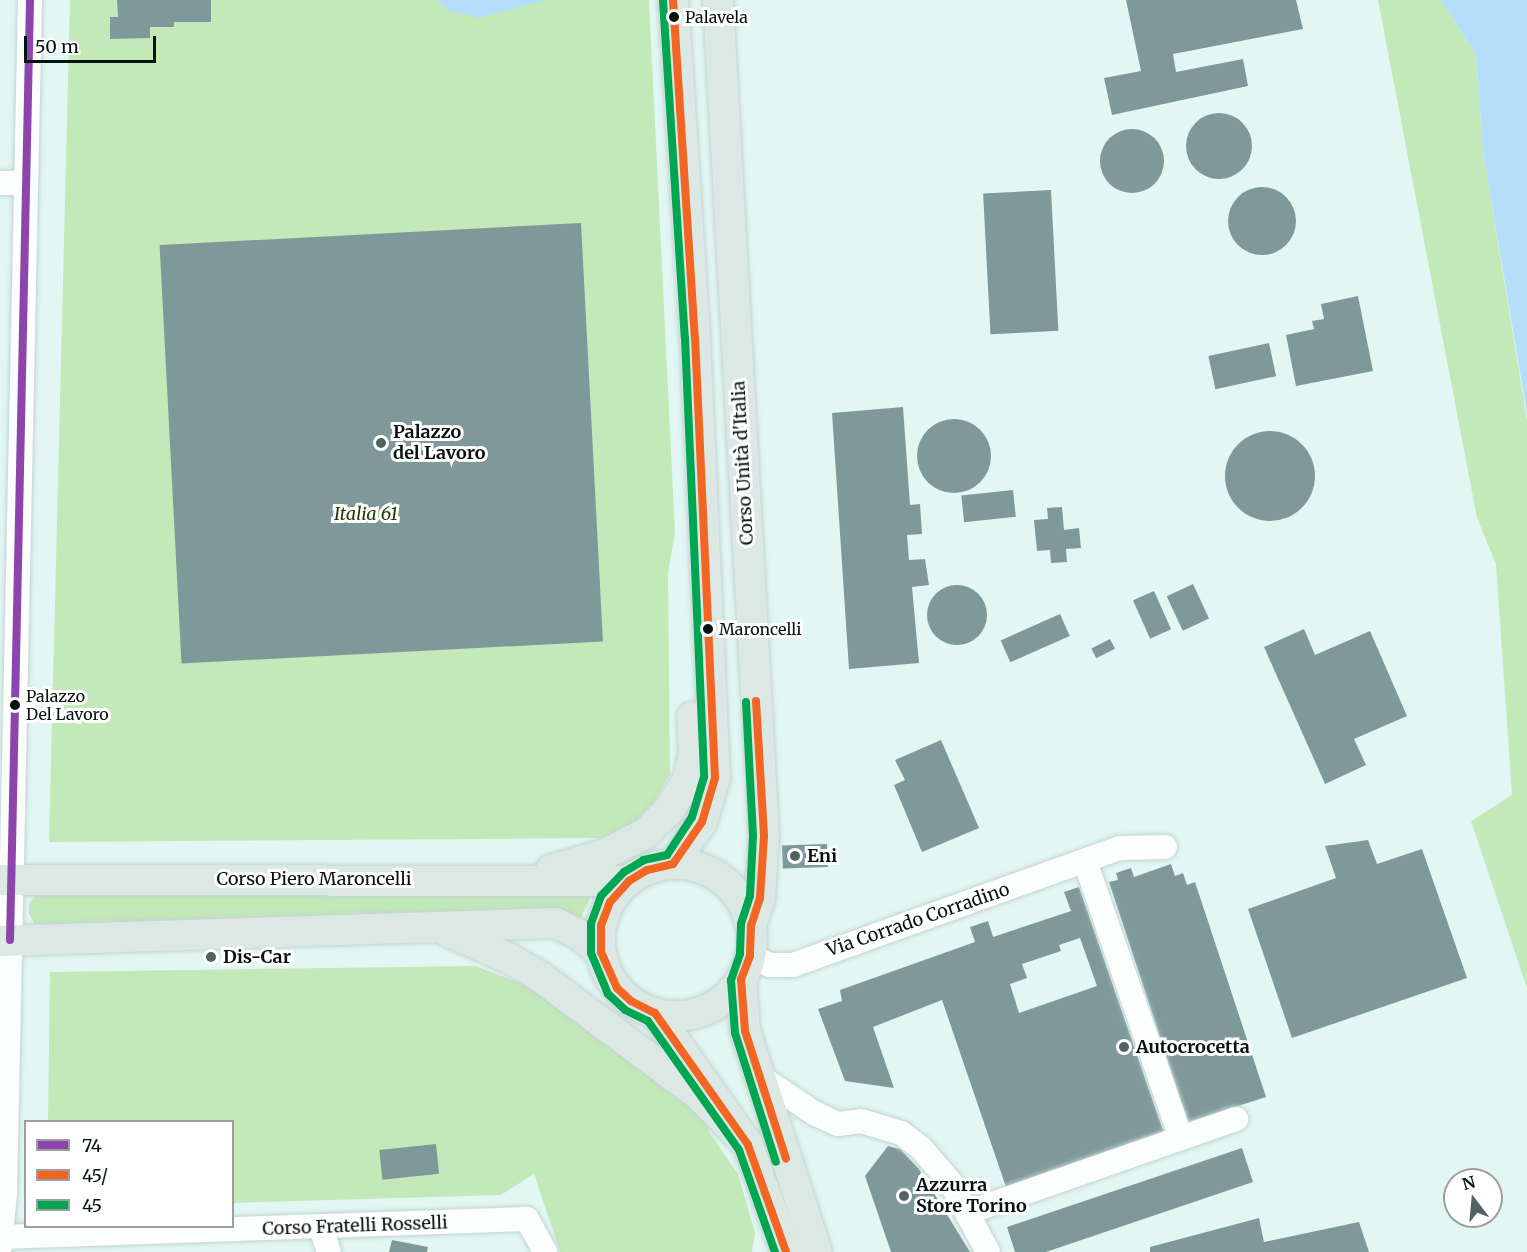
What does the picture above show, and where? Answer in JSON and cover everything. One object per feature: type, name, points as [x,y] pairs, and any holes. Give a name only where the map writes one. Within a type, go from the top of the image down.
[{"type":"main road","points":[[673,0],[705,557],[715,778],[702,822],[673,864]]},
{"type":"main road","name":"Corso Unità d'Italia","points":[[718,0],[764,836],[760,898],[751,925]]},
{"type":"main road","points":[[504,879],[564,868],[605,854],[646,833],[670,809],[688,779],[694,754],[690,598],[705,557]]},
{"type":"main road","points":[[601,952],[604,917],[610,902],[628,881],[647,870],[673,864],[692,866],[721,879],[743,904],[751,925],[746,967],[745,1030],[817,1252]]},
{"type":"main road","name":"Corso Piero Maroncelli","points":[[6,880],[504,879],[628,881]]},
{"type":"main road","points":[[5,941],[556,923],[580,935],[601,952],[617,988],[631,1001],[656,1013],[672,1016],[703,1011],[730,993],[746,967]]},
{"type":"main road","points":[[440,928],[508,958],[542,978],[699,1095],[748,1145]]},
{"type":"main road","points":[[656,1013],[748,1145],[786,1252]]},
{"type":"street","points":[[1,1240],[10,461],[26,183],[30,0]]},
{"type":"street","points":[[0,183],[26,183]]},
{"type":"street","name":"Via Corrado Corradino","points":[[746,967],[793,965],[1120,848],[1165,847]]},
{"type":"street","points":[[1085,861],[1181,1138]]},
{"type":"street","points":[[759,1076],[814,1113],[838,1124],[861,1121],[901,1133],[921,1148],[969,1212],[988,1252]]},
{"type":"street","points":[[969,1212],[1236,1119]]},
{"type":"street","name":"Corso Fratelli Rosselli","points":[[1,1240],[199,1242],[321,1228],[527,1219],[545,1252]]},
{"type":"street","points":[[321,1228],[329,1252]]},
{"type":"green space","name":"Italia 61","points":[[70,0],[649,0],[675,533],[668,573],[670,774],[647,816],[603,838],[49,842]]},
{"type":"green space","points":[[1378,0],[1441,0],[1476,54],[1483,151],[1527,420],[1527,988],[1471,821],[1512,795],[1496,564],[1477,518]]},
{"type":"green space","points":[[595,889],[578,923],[49,927],[35,924],[29,914],[29,903],[36,896],[49,892]]},
{"type":"green space","points":[[475,966],[525,985],[708,1113],[709,1132],[738,1174],[755,1233],[752,1252],[560,1252],[534,1174],[501,1195],[234,1203],[234,1120],[48,1120],[50,972]]},
{"type":"water","points":[[436,0],[546,0],[479,18],[451,11]]},
{"type":"water","points":[[1441,0],[1527,0],[1527,414],[1483,151],[1476,54]]},
{"type":"building","points":[[117,0],[211,0],[211,22],[174,22],[174,27],[150,27],[150,38],[110,39],[110,17],[118,17]]},
{"type":"building","points":[[1126,0],[1296,0],[1303,29],[1173,54],[1176,72],[1243,59],[1248,86],[1112,115],[1104,78],[1141,71]]},
{"type":"building","points":[[1219,113],[1232,115],[1242,123],[1250,133],[1252,146],[1250,159],[1242,169],[1232,177],[1219,179],[1206,177],[1196,169],[1188,159],[1186,146],[1188,133],[1196,123],[1206,115]]},
{"type":"building","points":[[1132,129],[1144,131],[1155,138],[1162,149],[1164,161],[1162,173],[1155,184],[1144,191],[1132,193],[1120,191],[1109,184],[1102,173],[1100,161],[1102,149],[1109,138],[1120,131]]},
{"type":"building","points":[[1262,187],[1275,190],[1286,197],[1293,208],[1296,221],[1293,234],[1286,245],[1275,252],[1262,255],[1249,252],[1238,245],[1231,234],[1228,221],[1231,208],[1238,197],[1249,190]]},
{"type":"building","points":[[1051,190],[1058,331],[990,334],[983,194]]},
{"type":"building","name":"Palazzo del Lavoro","points":[[581,223],[603,641],[182,664],[160,245]]},
{"type":"building","points":[[1358,296],[1373,371],[1296,386],[1286,335],[1314,329],[1312,321],[1324,319],[1321,304]]},
{"type":"building","points":[[1269,343],[1276,376],[1215,389],[1208,356]]},
{"type":"building","points":[[903,407],[910,505],[920,504],[922,534],[907,535],[909,560],[925,559],[929,585],[912,587],[919,663],[849,669],[832,413]]},
{"type":"building","points":[[954,419],[975,425],[985,435],[991,456],[985,477],[975,487],[954,493],[933,487],[923,477],[917,456],[923,435],[933,425]]},
{"type":"building","points":[[1261,431],[1279,431],[1295,438],[1308,451],[1315,467],[1315,485],[1308,501],[1295,514],[1279,521],[1261,521],[1245,514],[1232,501],[1225,485],[1225,467],[1232,451],[1245,438]]},
{"type":"building","points":[[1013,490],[1016,517],[964,522],[961,495]]},
{"type":"building","points":[[1062,507],[1064,530],[1079,528],[1081,548],[1066,549],[1067,562],[1051,563],[1050,550],[1037,551],[1034,520],[1048,519],[1047,508]]},
{"type":"building","points":[[1193,584],[1209,618],[1183,631],[1167,596]]},
{"type":"building","points":[[951,585],[963,585],[974,590],[982,598],[987,615],[985,627],[974,640],[963,645],[951,645],[940,640],[932,632],[927,621],[927,609],[932,598],[940,590]]},
{"type":"building","points":[[1154,591],[1171,629],[1150,639],[1133,600]]},
{"type":"building","points":[[1060,614],[1070,636],[1010,662],[1001,640]]},
{"type":"building","points":[[1304,629],[1315,655],[1370,631],[1407,716],[1354,739],[1366,765],[1325,784],[1264,647]]},
{"type":"building","points":[[1110,639],[1115,649],[1096,658],[1091,649]]},
{"type":"building","points":[[941,740],[979,828],[922,852],[894,785],[905,780],[895,760]]},
{"type":"building","points":[[1368,840],[1377,864],[1422,849],[1467,978],[1292,1038],[1248,909],[1336,878],[1325,846]]},
{"type":"building","points":[[827,844],[828,867],[783,869],[782,846]]},
{"type":"building","points":[[1171,864],[1175,876],[1183,873],[1187,885],[1195,882],[1266,1097],[1188,1122],[1109,882],[1118,880],[1116,873],[1131,868],[1134,877]]},
{"type":"building","points":[[1079,887],[1164,1133],[1006,1187],[942,1000],[873,1027],[894,1088],[845,1081],[818,1009],[842,1001],[840,990],[975,942],[970,927],[988,921],[993,937],[1071,911],[1064,892]],"holes":[[[1080,938],[1097,986],[1019,1013],[1010,984],[1027,978],[1022,964],[1061,951],[1059,945]]]},
{"type":"building","points":[[436,1144],[439,1174],[382,1180],[379,1150]]},
{"type":"building","name":"Azzurra Store Torino","points":[[888,1146],[900,1149],[919,1169],[970,1252],[891,1252],[865,1176]]},
{"type":"building","points":[[1242,1148],[1253,1182],[1046,1252],[1015,1252],[1007,1227]]},
{"type":"building","points":[[1259,1218],[1264,1242],[1359,1222],[1369,1252],[1150,1252],[1150,1247]]},
{"type":"building","points":[[392,1240],[428,1247],[427,1252],[389,1252]]},
{"type":"transit line","name":"74","points":[[10,940],[30,0]]},
{"type":"transit line","name":"45/","points":[[673,0],[695,337],[715,778],[702,822],[673,864],[647,870],[629,881],[610,902],[601,925],[601,952],[617,988],[631,1001],[655,1013],[748,1145],[786,1252]]},
{"type":"transit line","name":"45","points":[[663,1],[685,338],[704,777],[692,817],[667,855],[644,860],[624,872],[601,896],[591,923],[591,953],[608,994],[625,1010],[648,1021],[739,1150],[775,1252]]},
{"type":"transit line","name":"45/","points":[[756,701],[764,836],[760,898],[751,925],[750,956],[741,979],[745,1031],[786,1159]]},
{"type":"transit line","name":"45","points":[[746,702],[753,836],[750,896],[741,924],[740,954],[731,980],[735,1033],[776,1162]]},
{"type":"place","name":"Palavela","points":[[674,17]]},
{"type":"place","name":"Palazzo del Lavoro","points":[[381,443]]},
{"type":"place","name":"Maroncelli","points":[[708,629]]},
{"type":"place","name":"Palazzo Del Lavoro","points":[[15,705]]},
{"type":"place","name":"Eni","points":[[795,856]]},
{"type":"place","name":"Dis-Car","points":[[211,957]]},
{"type":"place","name":"Autocrocetta","points":[[1124,1047]]},
{"type":"place","name":"Azzurra Store Torino","points":[[904,1196]]}]
